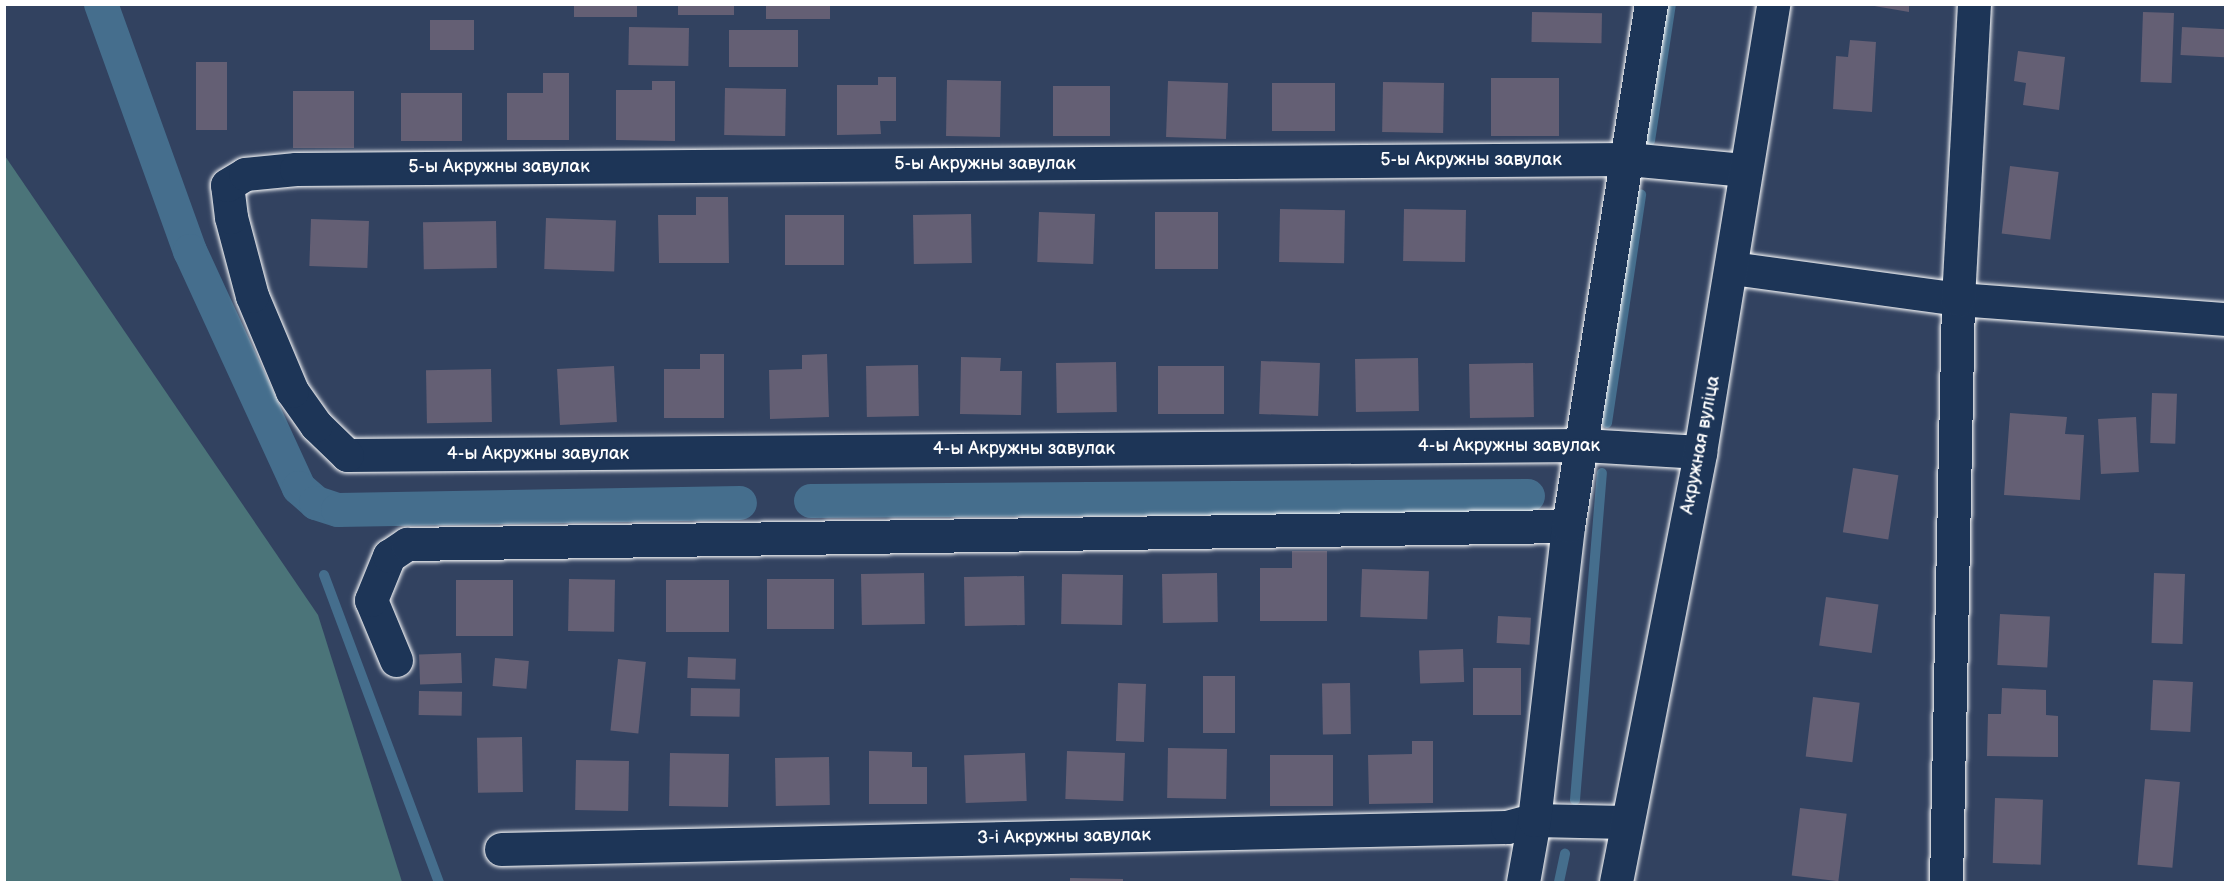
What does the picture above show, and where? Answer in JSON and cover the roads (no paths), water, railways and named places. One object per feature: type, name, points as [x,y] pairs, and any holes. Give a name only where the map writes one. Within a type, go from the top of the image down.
[{"type":"street","points":[[1523,882],[1534,820],[1568,526],[1583,445],[1651,4]]},
{"type":"street","name":"Акружная вуліца","points":[[1616,882],[1625,822],[1700,453],[1732,268],[1745,170],[1773,4]]},
{"type":"street","points":[[1946,882],[1958,299],[1974,4]]},
{"type":"street","name":"5-ы Акружны завулак","points":[[346,455],[316,425],[292,391],[252,296],[231,217],[227,185],[245,174],[296,169],[1628,159],[1745,170]]},
{"type":"street","points":[[1732,268],[1958,299],[2226,319]]},
{"type":"street","name":"4-ы Акружны завулак","points":[[346,455],[1583,445],[1700,453]]},
{"type":"street","points":[[396,660],[370,600],[389,556],[406,544],[1568,526]]},
{"type":"street","name":"3-і Акружны завулак","points":[[501,849],[1507,827],[1534,820],[1625,822]]},
{"type":"waterway","points":[[101,4],[190,251],[299,488],[316,503],[338,510],[740,503]]},
{"type":"waterway","points":[[1650,141],[1671,4]]},
{"type":"waterway","points":[[1607,423],[1641,195]]},
{"type":"waterway","points":[[1575,800],[1602,473]]},
{"type":"waterway","points":[[811,501],[1528,496]]},
{"type":"waterway","points":[[324,575],[439,882]]},
{"type":"waterway","points":[[1559,882],[1565,854]]}]
